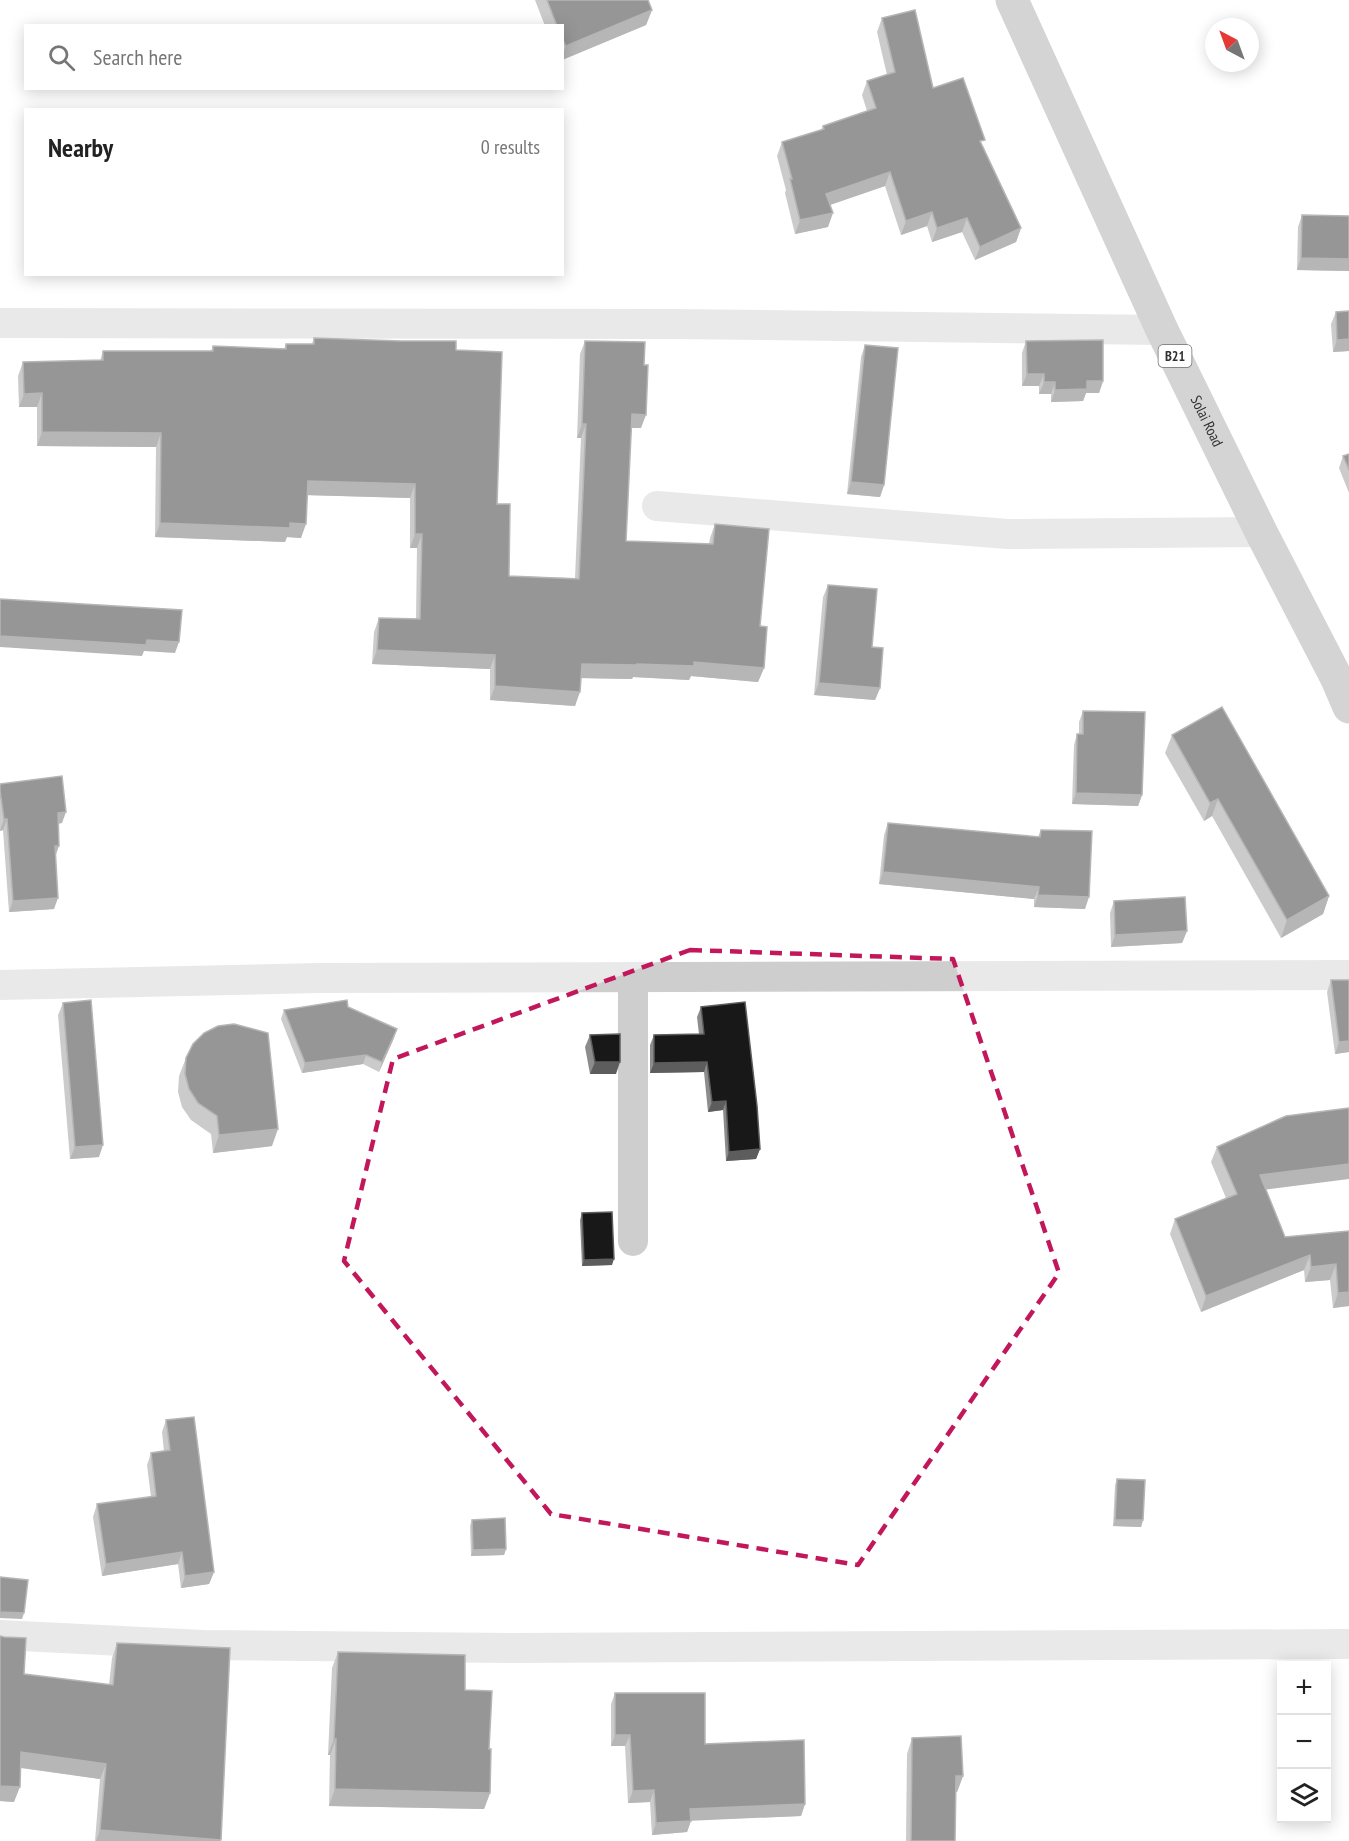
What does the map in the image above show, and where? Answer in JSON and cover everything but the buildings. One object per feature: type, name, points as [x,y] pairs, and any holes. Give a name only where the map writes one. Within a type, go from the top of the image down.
[{"type":"highway","name":"Solai Road","points":[[1012,0],[1162,330],[1261,532],[1345,688]]},
{"type":"street","points":[[0,323],[674,324],[1162,330]]},
{"type":"street","points":[[657,506],[1008,534],[1261,532]]},
{"type":"street","points":[[0,985],[319,978],[1349,975]]},
{"type":"street","points":[[633,977],[633,1241]]},
{"type":"street","points":[[0,1635],[202,1645],[489,1648],[1349,1644]]},
{"type":"highlighted area","points":[[690,950],[953,959],[1059,1273],[858,1565],[551,1514],[344,1261],[393,1059]]}]
